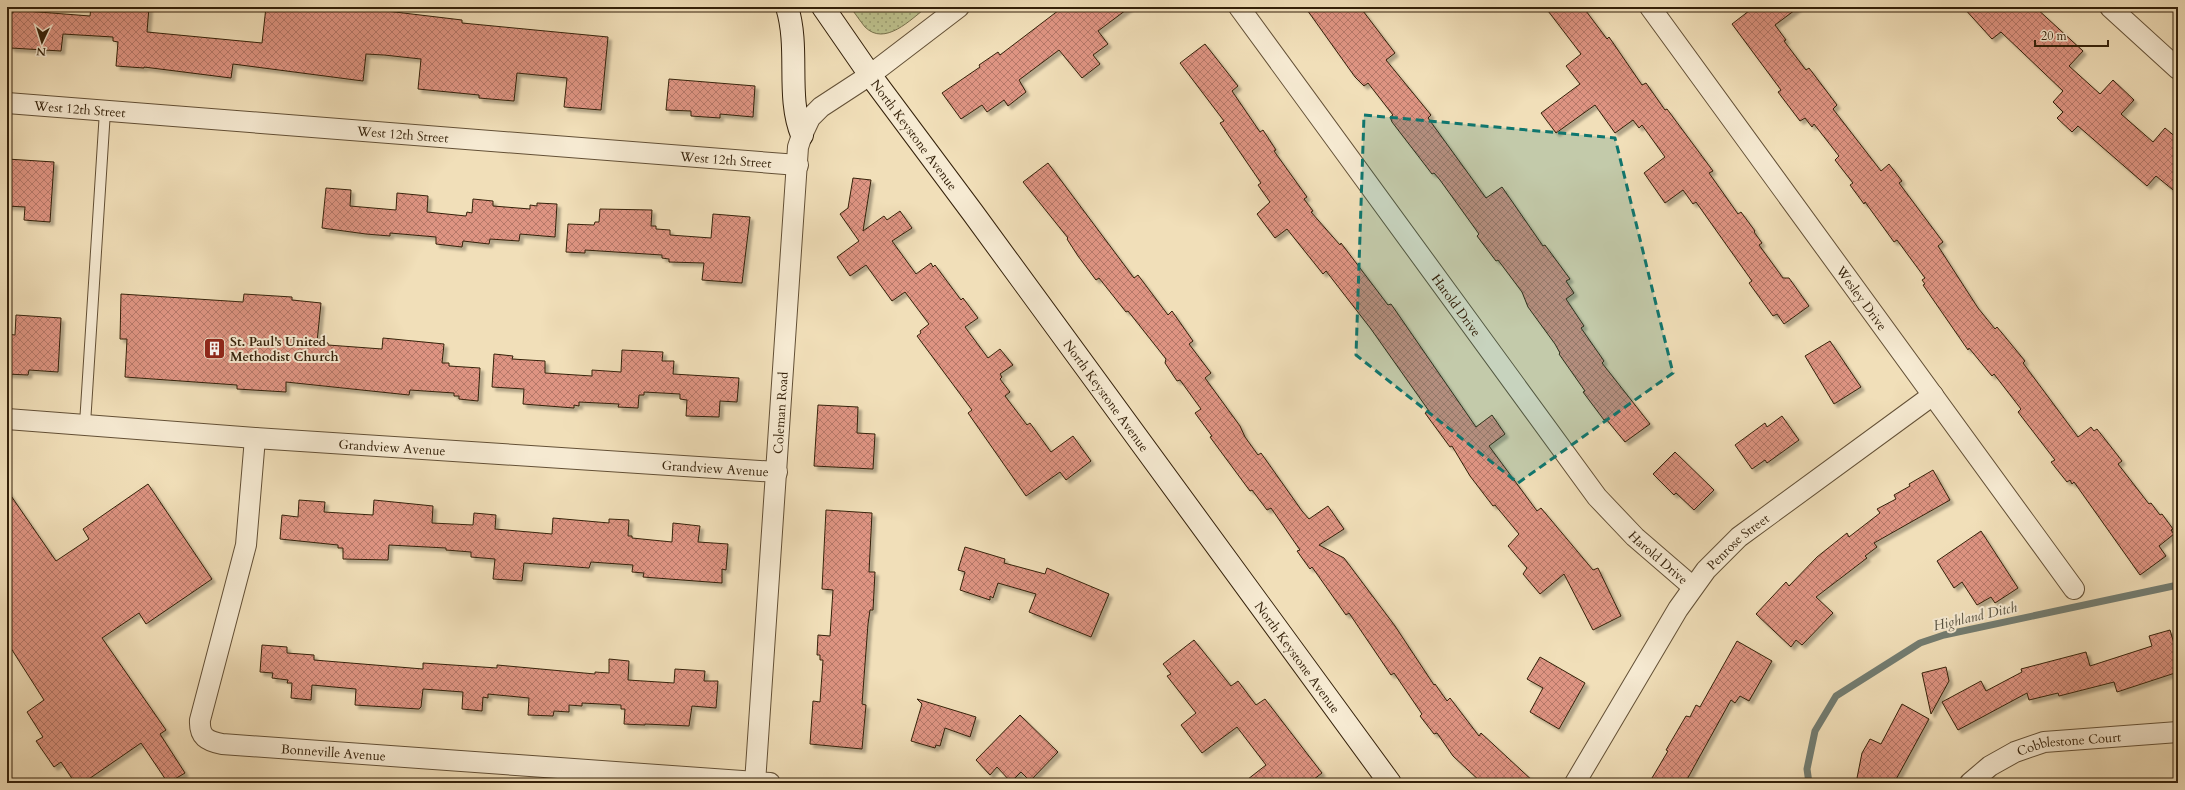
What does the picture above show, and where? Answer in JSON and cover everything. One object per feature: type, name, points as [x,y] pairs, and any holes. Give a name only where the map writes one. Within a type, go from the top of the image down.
[{"type":"street","points":[[787,7],[793,26],[795,104],[798,125],[802,135]]},
{"type":"street","name":"North Keystone Avenue","points":[[823,7],[870,75],[974,213],[1390,783]]},
{"type":"street","name":"Coleman Road","points":[[760,783],[776,472],[798,165],[798,147],[810,118],[821,107],[870,75],[958,7]]},
{"type":"street","name":"Harold Drive","points":[[1239,7],[1597,497],[1635,537],[1693,587]]},
{"type":"street","name":"Wesley Drive","points":[[1650,7],[2074,589]]},
{"type":"street","points":[[2110,7],[2178,69]]},
{"type":"street","name":"West 12th Street","points":[[7,104],[798,165]]},
{"type":"street","name":"Penrose Street","points":[[1575,783],[1693,587],[1706,570],[1739,537],[1933,395]]},
{"type":"street","name":"Grandview Avenue","points":[[7,419],[255,438],[776,472]]},
{"type":"street","name":"Bonneville Avenue","points":[[255,438],[246,544],[200,720],[199,728],[203,736],[209,741],[229,745],[760,783]]},
{"type":"street","name":"Cobblestone Court","points":[[1970,783],[1990,766],[2015,752],[2044,742],[2178,732]]},
{"type":"lane","points":[[85,424],[105,111]]},
{"type":"highlighted area","points":[[1364,115],[1615,138],[1673,373],[1518,483],[1356,355]]},
{"type":"green space","points":[[850,7],[927,7],[898,29],[889,33],[881,34],[873,32],[865,27]]},
{"type":"building","points":[[91,7],[149,7],[147,32],[262,43],[266,7],[353,7],[462,20],[462,23],[608,37],[601,110],[564,107],[567,78],[517,73],[514,101],[479,98],[479,95],[418,89],[421,59],[366,54],[363,81],[233,64],[231,78],[144,67],[116,66],[118,42],[113,41],[113,37],[63,34],[61,51],[11,48],[11,46],[7,45],[7,13],[13,13],[13,10],[90,16]]},
{"type":"building","points":[[1063,7],[1130,7],[1098,31],[1108,44],[1093,55],[1100,64],[1082,78],[1059,50],[1019,80],[1026,92],[1008,106],[1004,100],[987,112],[982,105],[961,119],[942,93],[980,67],[979,65],[998,52],[1000,55]]},
{"type":"building","points":[[1305,7],[1360,7],[1395,53],[1386,60],[1431,115],[1428,118],[1486,198],[1502,187],[1543,246],[1545,245],[1570,279],[1566,281],[1574,293],[1566,299],[1584,326],[1581,328],[1604,361],[1602,363],[1650,424],[1625,442],[1606,419],[1604,420],[1583,392],[1585,391],[1559,354],[1560,353],[1555,344],[1528,307],[1522,292],[1498,260],[1496,261],[1477,236],[1479,234],[1440,180],[1434,173],[1432,174],[1392,122],[1390,117],[1393,115],[1368,83],[1364,86],[1355,77]]},
{"type":"building","points":[[1545,7],[1583,7],[1607,39],[1609,37],[1642,85],[1646,83],[1665,110],[1667,109],[1713,171],[1709,173],[1738,214],[1741,212],[1755,231],[1754,232],[1762,243],[1759,245],[1783,278],[1789,278],[1809,306],[1784,324],[1777,314],[1773,316],[1749,283],[1752,281],[1696,202],[1693,204],[1683,190],[1665,203],[1644,173],[1665,157],[1642,125],[1639,128],[1633,120],[1615,133],[1595,105],[1556,133],[1541,113],[1580,84],[1566,66],[1581,54]]},
{"type":"building","points":[[1754,7],[1799,7],[1775,25],[1786,40],[1784,41],[1806,70],[1809,68],[1837,105],[1833,109],[1881,171],[1889,164],[1902,181],[1899,183],[1943,242],[1938,246],[1978,308],[1995,329],[1997,327],[2025,361],[2023,363],[2078,437],[2091,427],[2094,431],[2097,429],[2122,461],[2118,464],[2149,504],[2151,503],[2160,515],[2162,514],[2173,529],[2171,530],[2174,534],[2159,546],[2166,556],[2140,575],[2074,482],[2072,484],[2070,480],[2067,482],[2051,462],[2055,460],[2018,412],[2021,409],[1994,374],[1992,376],[1969,348],[1968,350],[1923,285],[1925,284],[1922,280],[1925,278],[1897,240],[1894,242],[1865,202],[1864,204],[1850,185],[1853,183],[1835,160],[1839,156],[1814,124],[1812,127],[1805,118],[1800,121],[1778,92],[1781,90],[1732,24]]},
{"type":"building","points":[[1963,7],[2035,7],[2083,51],[2069,66],[2100,94],[2113,80],[2134,100],[2121,114],[2153,142],[2165,128],[2178,139],[2178,194],[2156,176],[2147,186],[2078,126],[2072,132],[2057,118],[2063,112],[2053,102],[2063,91],[2001,32],[1992,39]]},
{"type":"building","points":[[1205,44],[1238,86],[1232,91],[1260,132],[1263,130],[1276,150],[1274,151],[1307,197],[1304,199],[1313,211],[1311,212],[1340,245],[1341,243],[1388,305],[1391,304],[1476,427],[1492,415],[1505,434],[1489,446],[1537,511],[1541,508],[1593,570],[1598,568],[1621,616],[1593,630],[1564,574],[1540,594],[1523,574],[1527,568],[1508,546],[1519,534],[1495,505],[1493,506],[1470,476],[1452,446],[1450,447],[1425,413],[1429,411],[1371,329],[1326,271],[1323,274],[1287,229],[1275,238],[1257,214],[1270,202],[1258,185],[1261,183],[1220,123],[1224,121],[1180,63]]},
{"type":"building","points":[[669,79],[755,86],[753,117],[720,114],[720,118],[691,116],[691,111],[666,110]]},
{"type":"building","points":[[7,159],[54,162],[50,222],[24,220],[25,207],[7,206]]},
{"type":"building","points":[[1048,163],[1134,278],[1138,275],[1168,315],[1172,311],[1193,341],[1189,344],[1211,373],[1205,378],[1240,426],[1245,437],[1258,455],[1261,453],[1302,511],[1309,519],[1328,506],[1344,529],[1319,545],[1344,558],[1395,626],[1434,685],[1435,684],[1447,701],[1450,698],[1479,736],[1481,733],[1535,783],[1482,783],[1453,756],[1437,733],[1434,734],[1420,716],[1422,714],[1394,673],[1391,675],[1349,613],[1346,615],[1312,567],[1310,569],[1297,551],[1300,550],[1271,508],[1267,510],[1252,490],[1250,491],[1210,437],[1212,436],[1195,413],[1201,409],[1180,380],[1177,381],[1165,363],[1166,359],[1128,311],[1126,312],[1099,278],[1096,280],[1078,256],[1067,239],[1068,238],[1023,182]]},
{"type":"building","points":[[853,178],[871,180],[863,231],[884,216],[887,220],[900,211],[912,228],[892,241],[916,274],[931,263],[933,267],[935,265],[961,300],[963,298],[978,318],[965,327],[988,358],[1000,349],[1013,365],[1000,374],[1002,377],[1000,379],[1010,392],[1005,396],[1027,425],[1030,423],[1051,452],[1073,436],[1091,461],[1066,480],[1060,472],[1026,496],[968,413],[972,410],[917,336],[921,333],[920,331],[929,324],[905,292],[892,301],[866,265],[850,276],[837,257],[859,241],[840,214],[848,208]]},
{"type":"building","points":[[326,188],[351,190],[350,206],[396,210],[397,193],[428,196],[427,212],[466,216],[467,212],[472,213],[473,199],[493,201],[493,206],[530,209],[530,205],[537,206],[537,203],[557,204],[555,237],[520,234],[519,241],[490,239],[489,244],[463,241],[462,247],[436,244],[436,237],[390,233],[390,236],[322,228]]},
{"type":"building","points":[[600,209],[652,210],[651,226],[656,226],[656,229],[670,230],[670,235],[711,238],[713,214],[750,217],[742,283],[702,280],[704,263],[669,262],[669,259],[662,258],[662,255],[585,250],[585,253],[566,252],[568,224],[594,225],[595,222],[599,222]]},
{"type":"building","name":"St. Paul's United Methodist Church","points":[[121,294],[243,302],[244,294],[292,297],[292,300],[321,303],[317,342],[328,343],[328,345],[382,349],[383,338],[444,344],[442,363],[449,363],[449,366],[480,368],[478,401],[459,399],[459,396],[454,396],[454,393],[410,390],[409,395],[286,382],[286,392],[237,389],[237,385],[125,377],[127,339],[120,339]]},
{"type":"building","points":[[16,315],[61,318],[58,372],[29,370],[28,375],[7,374],[7,334],[15,335]]},
{"type":"building","points":[[1830,341],[1861,387],[1834,404],[1805,356]]},
{"type":"building","points":[[622,350],[663,352],[662,361],[674,361],[673,374],[739,378],[737,402],[720,401],[719,417],[686,416],[687,400],[680,399],[680,394],[644,392],[644,395],[639,395],[638,408],[618,407],[619,404],[579,402],[579,406],[574,405],[574,408],[523,404],[524,389],[492,387],[494,354],[513,356],[512,359],[545,361],[545,373],[592,376],[592,370],[621,372]]},
{"type":"building","points":[[818,405],[858,407],[857,433],[875,434],[873,469],[814,466]]},
{"type":"building","points":[[1782,416],[1799,440],[1767,463],[1765,460],[1752,469],[1735,445],[1765,423],[1767,427]]},
{"type":"building","points":[[1675,452],[1714,490],[1694,510],[1676,493],[1674,495],[1653,474]]},
{"type":"building","points":[[1933,470],[1950,500],[1874,543],[1877,547],[1865,556],[1867,558],[1816,597],[1833,613],[1802,645],[1796,640],[1791,647],[1756,614],[1786,582],[1789,586],[1817,557],[1847,533],[1849,537],[1880,513],[1877,509],[1896,499],[1894,495]]},
{"type":"building","points":[[148,484],[212,579],[146,624],[139,613],[102,638],[166,730],[160,734],[185,773],[168,783],[141,743],[83,783],[75,783],[61,762],[54,767],[36,741],[43,737],[27,712],[44,700],[7,642],[7,490],[56,561],[89,539],[83,529]]},
{"type":"building","points":[[299,500],[325,502],[324,512],[373,515],[374,500],[433,506],[432,523],[473,525],[474,513],[496,515],[495,529],[552,534],[553,518],[609,523],[609,519],[629,520],[628,536],[632,536],[632,538],[672,542],[673,523],[700,526],[698,542],[728,544],[726,570],[722,569],[722,583],[643,577],[644,573],[632,572],[633,565],[591,562],[589,568],[524,563],[522,581],[493,579],[495,559],[471,557],[471,552],[446,550],[446,548],[389,545],[388,560],[343,559],[343,548],[338,548],[338,545],[280,539],[282,515],[298,517]]},
{"type":"building","points":[[826,510],[872,513],[869,572],[875,572],[873,610],[870,610],[868,624],[862,704],[866,705],[862,749],[810,744],[813,701],[820,702],[823,660],[820,660],[820,655],[817,655],[818,635],[830,636],[833,590],[822,589]]},
{"type":"building","points":[[1981,531],[2018,588],[1995,603],[1991,597],[1977,605],[1962,582],[1954,588],[1937,561]]},
{"type":"building","points":[[965,547],[1005,559],[1004,563],[1045,574],[1047,568],[1109,594],[1091,637],[1029,612],[1036,594],[998,583],[993,598],[990,596],[990,600],[960,590],[965,572],[958,570]]},
{"type":"building","points":[[2170,630],[2178,657],[2178,672],[2117,692],[2114,682],[2059,696],[2058,693],[2029,700],[2027,693],[1958,730],[1942,702],[1981,681],[1986,691],[2022,672],[2021,669],[2086,652],[2090,666],[2152,646],[2149,636]]},
{"type":"building","points":[[1194,640],[1231,686],[1238,681],[1256,705],[1265,699],[1322,773],[1309,783],[1243,783],[1266,765],[1237,727],[1202,753],[1181,725],[1196,713],[1167,676],[1171,674],[1163,664]]},
{"type":"building","points":[[1737,641],[1772,661],[1749,701],[1740,696],[1735,703],[1731,700],[1685,783],[1649,783],[1686,716],[1690,717],[1696,705],[1700,707]]},
{"type":"building","points":[[262,645],[287,647],[287,653],[314,655],[314,660],[423,669],[423,663],[497,668],[497,665],[595,674],[595,672],[609,673],[609,659],[629,661],[628,680],[674,683],[675,669],[705,671],[704,681],[718,681],[716,708],[692,706],[689,726],[645,725],[624,724],[625,709],[621,709],[621,705],[582,703],[582,706],[569,705],[569,712],[554,711],[553,716],[528,715],[529,698],[488,694],[488,698],[483,697],[482,711],[462,709],[463,692],[423,689],[421,707],[419,709],[355,705],[356,689],[312,685],[311,700],[291,698],[292,683],[287,683],[288,680],[272,678],[273,673],[260,672]]},
{"type":"building","points":[[1540,657],[1585,683],[1559,729],[1530,712],[1543,688],[1527,679]]},
{"type":"building","points":[[1946,667],[1949,681],[1931,714],[1922,673]]},
{"type":"building","points":[[917,699],[976,717],[970,737],[945,728],[940,746],[936,745],[935,748],[911,741],[922,704]]},
{"type":"building","points":[[1902,704],[1929,719],[1894,783],[1856,783],[1862,753],[1870,739],[1881,744]]},
{"type":"building","points":[[1020,715],[1058,752],[1030,781],[1021,772],[1011,782],[997,767],[990,775],[976,760]]},
{"type":"waterway","name":"Highland Ditch","points":[[1809,783],[1807,769],[1815,731],[1836,696],[1920,643],[1944,635],[2178,585]]},
{"type":"place","name":"St. Paul's United Methodist Church","points":[[214,348]]}]
